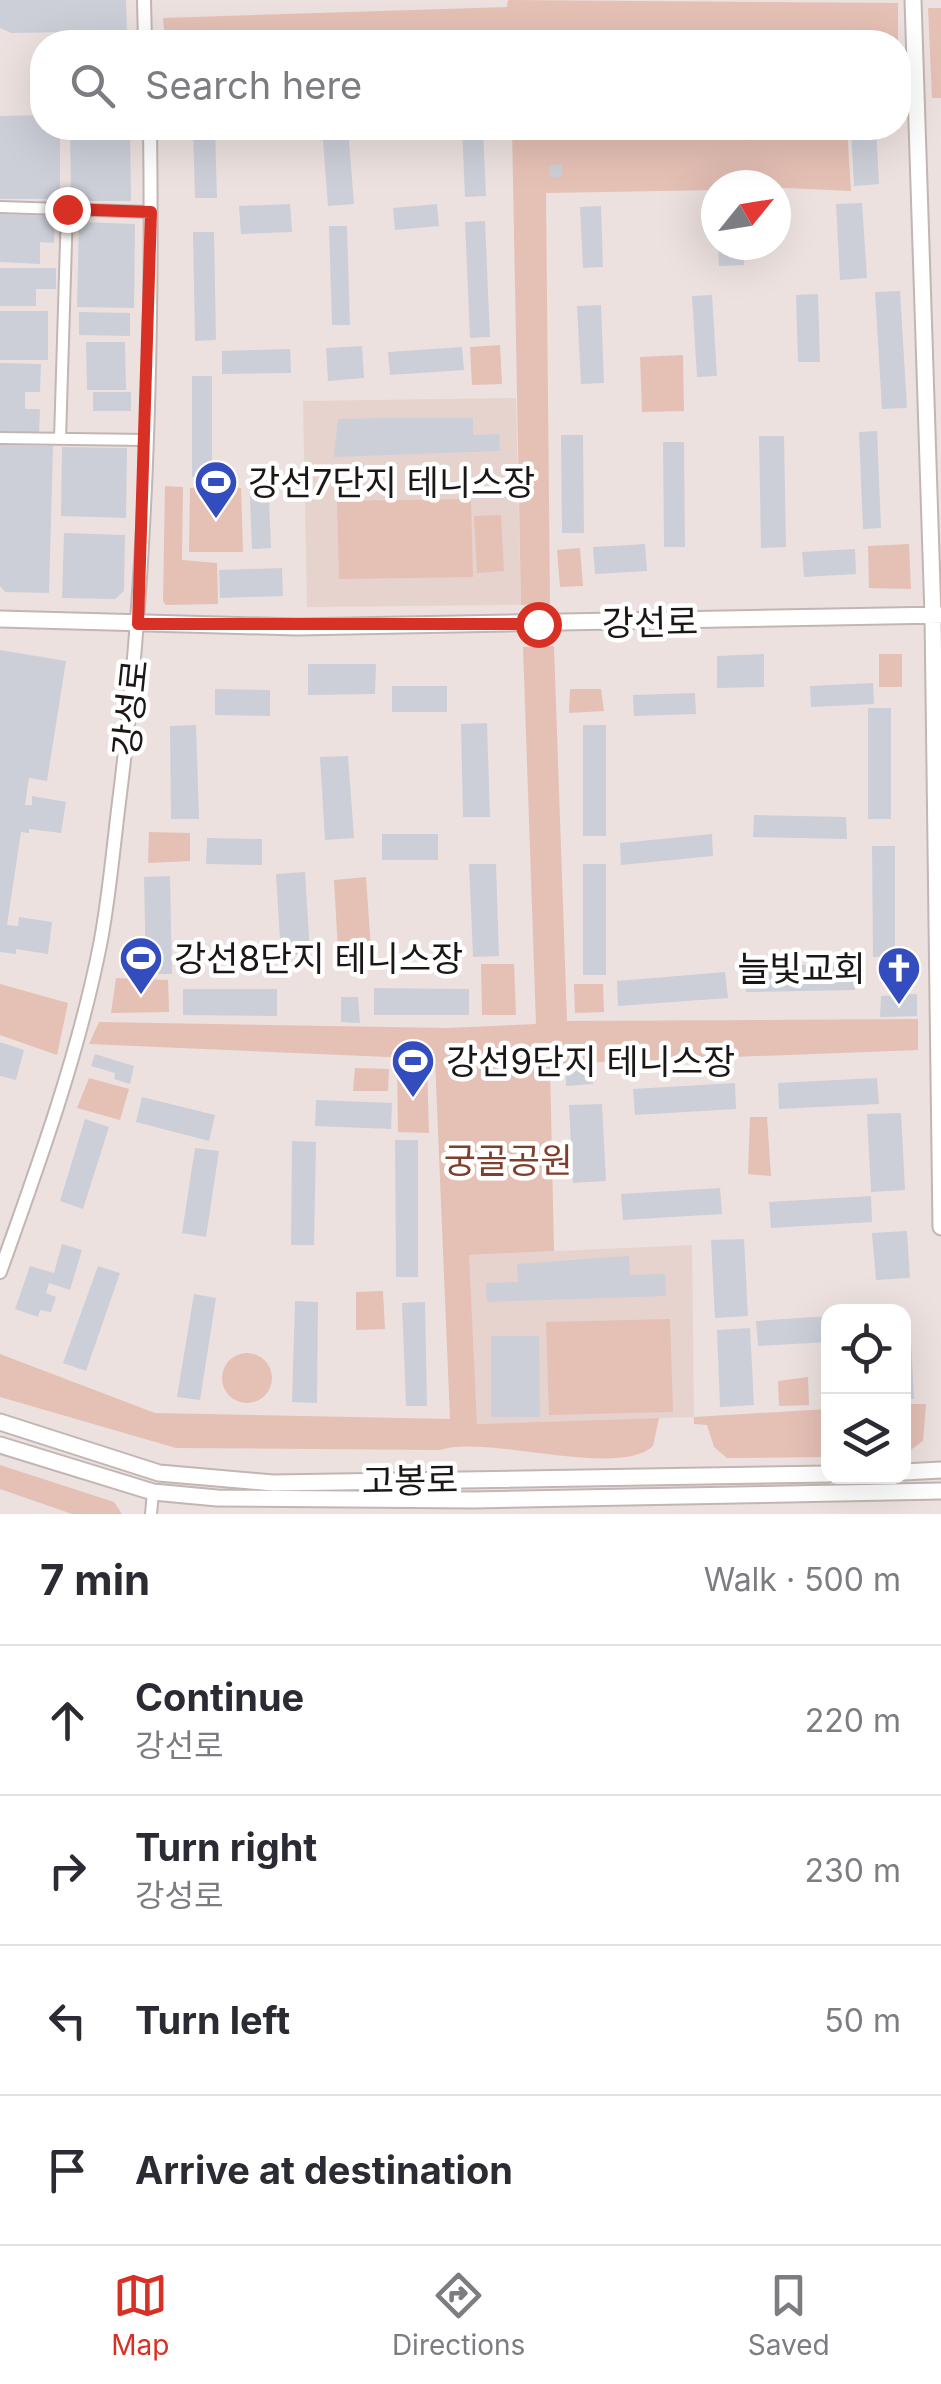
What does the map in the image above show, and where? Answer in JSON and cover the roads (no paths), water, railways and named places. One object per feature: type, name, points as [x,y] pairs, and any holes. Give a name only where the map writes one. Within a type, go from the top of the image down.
[{"type":"main road","points":[[912,0],[937,616],[941,1227]]},
{"type":"main road","name":"강선로","points":[[0,619],[138,624],[520,625],[937,616]]},
{"type":"main road","name":"고봉로","points":[[0,1422],[160,1473],[255,1482],[821,1474]]},
{"type":"main road","name":"고봉로","points":[[0,1445],[153,1492],[272,1500],[941,1491]]},
{"type":"main road","points":[[911,1472],[941,1470]]},
{"type":"street","points":[[144,0],[145,30]]},
{"type":"street","name":"강성로","points":[[0,1272],[78,1032],[100,944],[138,624],[150,140]]},
{"type":"street","points":[[0,207],[151,212]]},
{"type":"street","points":[[60,439],[67,209]]},
{"type":"street","points":[[0,438],[144,440]]},
{"type":"street","points":[[151,1514],[153,1492]]},
{"type":"place","name":"강선7단지 테니스장","points":[[216,520]]},
{"type":"place","name":"강선8단지 테니스장","points":[[141,996]]},
{"type":"place","name":"늘빛교회","points":[[899,1006]]},
{"type":"place","name":"강선9단지 테니스장","points":[[413,1099]]},
{"type":"park label","name":"궁골공원","points":[[508,1160]]}]
